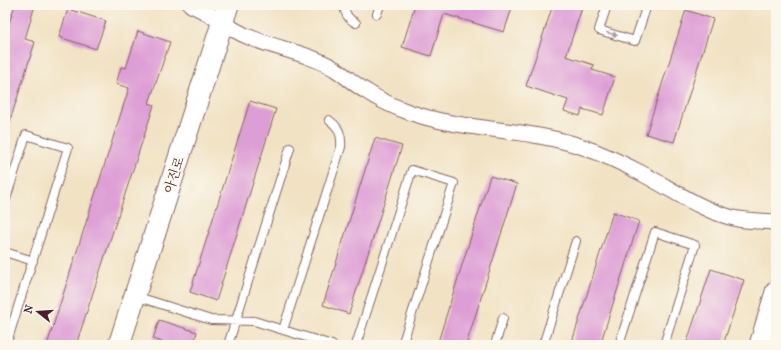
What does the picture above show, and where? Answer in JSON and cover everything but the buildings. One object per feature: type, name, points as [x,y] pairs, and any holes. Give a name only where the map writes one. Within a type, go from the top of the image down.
[{"type":"street","points":[[191,5],[204,11],[226,14],[239,32],[251,38],[322,62],[336,70],[366,92],[404,110],[456,124],[533,134],[561,140],[612,159],[640,172],[720,214],[738,219],[776,222]]},
{"type":"street","name":"아진로","points":[[119,345],[226,14]]},
{"type":"street","points":[[760,345],[776,292]]},
{"type":"lane","points":[[344,5],[345,12],[348,17],[356,23]]},
{"type":"lane","points":[[377,14],[380,5]]},
{"type":"lane","points":[[607,5],[599,30],[635,41],[647,5]]},
{"type":"lane","points":[[283,330],[340,147],[341,139],[339,131],[336,125],[329,120]]},
{"type":"lane","points":[[5,202],[26,135],[68,148],[6,345]]},
{"type":"lane","points":[[228,345],[290,148]]},
{"type":"lane","points":[[356,345],[412,170],[454,183],[402,345]]},
{"type":"lane","points":[[619,345],[655,232],[696,245],[664,345]]},
{"type":"lane","points":[[543,345],[576,241]]},
{"type":"lane","points":[[5,252],[33,260]]},
{"type":"lane","points":[[135,296],[211,320],[254,321],[332,345]]},
{"type":"lane","points":[[495,345],[503,318]]}]
